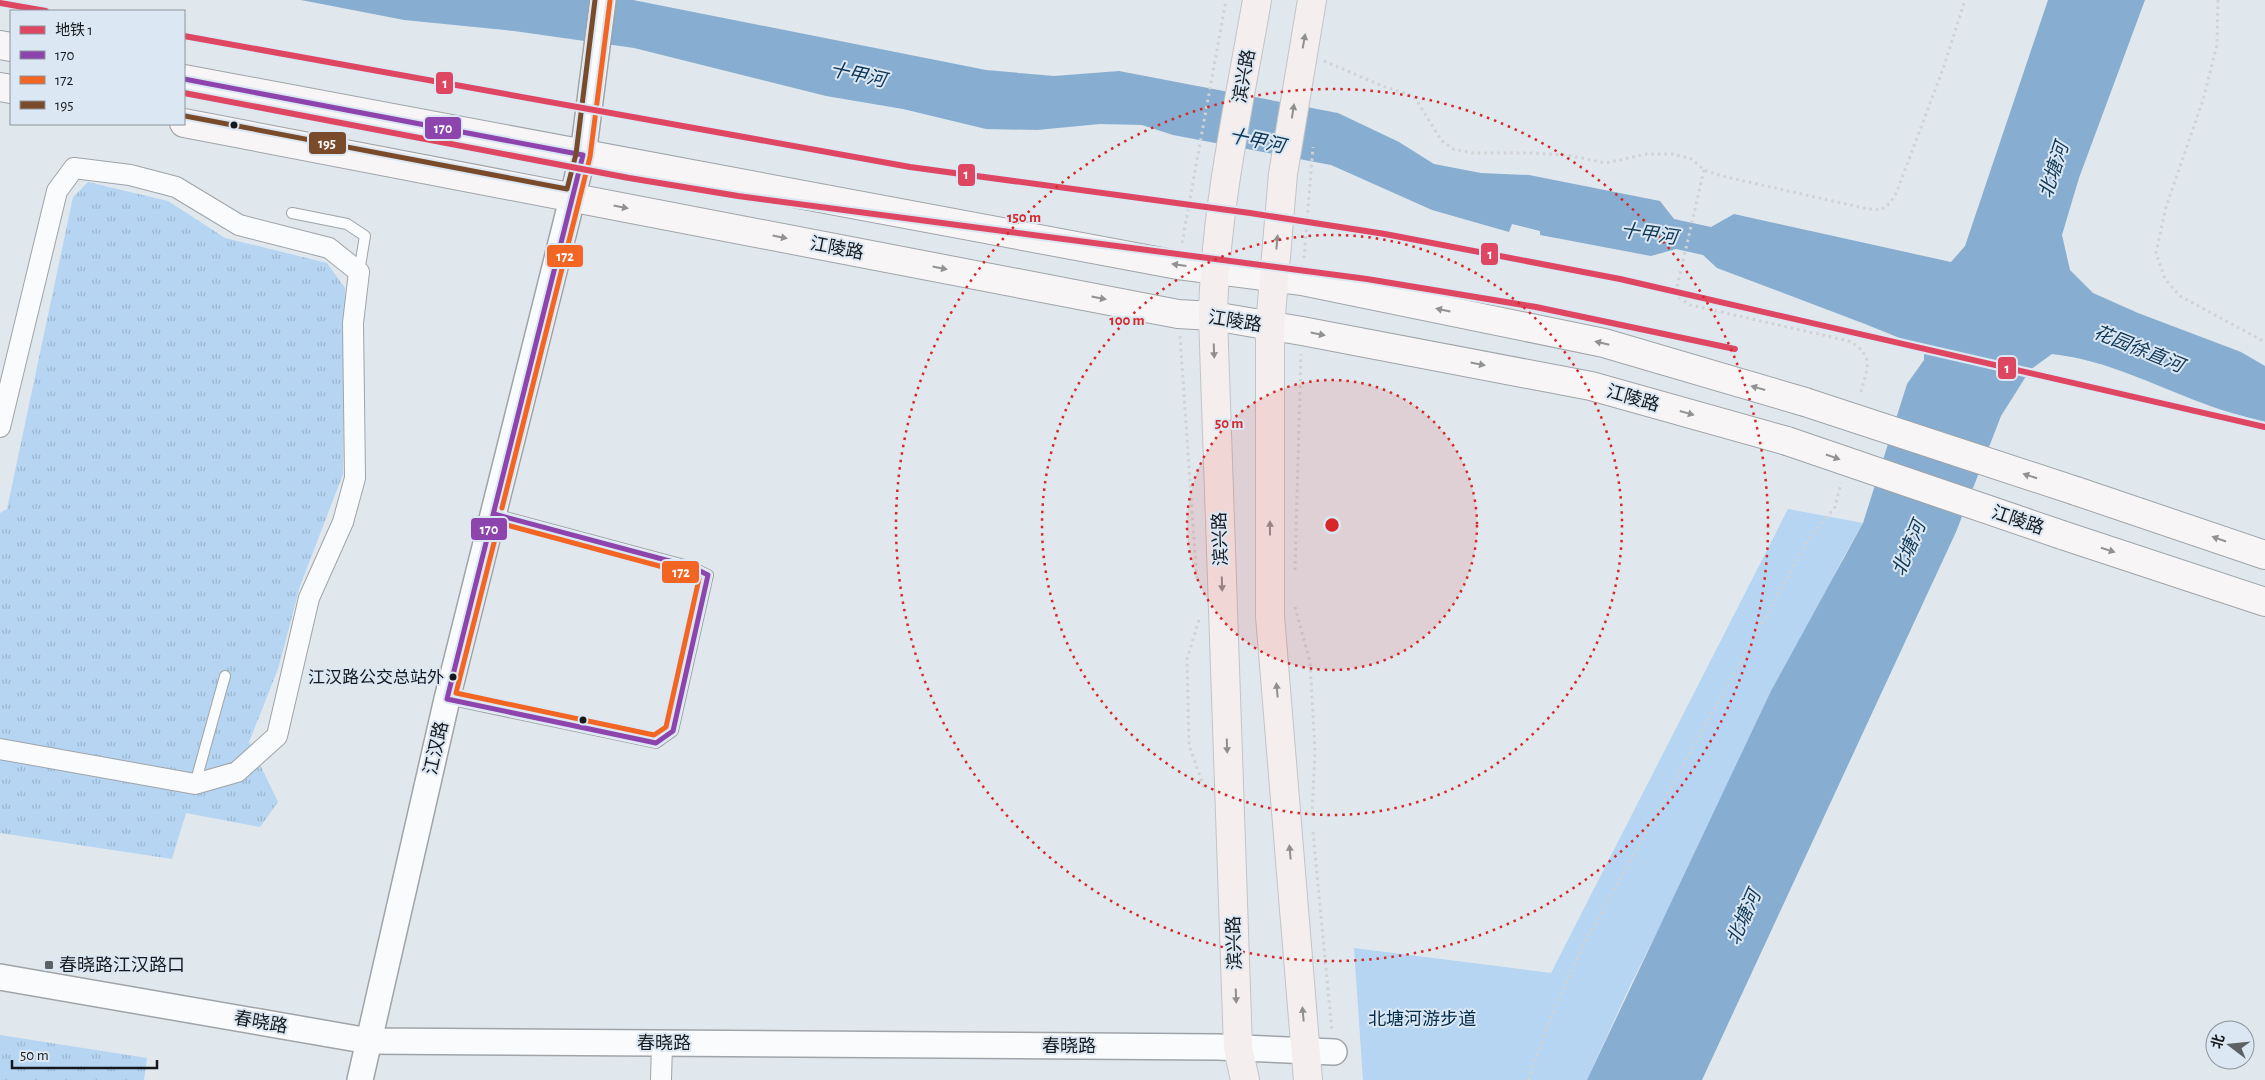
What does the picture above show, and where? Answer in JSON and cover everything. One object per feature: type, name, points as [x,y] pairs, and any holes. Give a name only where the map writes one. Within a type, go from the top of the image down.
[{"type":"main road","name":"滨兴路","points":[[1245,1080],[1238,1048],[1213,316],[1214,269],[1228,163],[1257,0]]},
{"type":"main road","points":[[1308,1080],[1270,616],[1270,326],[1283,174],[1312,0]]},
{"type":"main road","points":[[185,79],[1178,265],[1274,279],[1302,281],[1604,343],[1804,402],[2265,555]]},
{"type":"main road","name":"江陵路","points":[[185,123],[1178,314],[1213,316],[1302,331],[1591,386],[1786,441],[2265,602]]},
{"type":"street","name":"江汉路","points":[[360,1080],[447,699],[583,155],[603,0]]},
{"type":"street","points":[[0,427],[57,191],[74,168],[130,175],[176,187],[239,225],[329,248],[359,272],[353,323],[355,478],[343,522],[309,598],[277,736],[237,772],[195,784],[0,749]]},
{"type":"street","name":"春晓路","points":[[0,977],[369,1041],[1238,1048],[1334,1052]]},
{"type":"street","points":[[661,1080],[662,1044]]},
{"type":"lane","points":[[292,213],[347,224],[364,236],[359,272]]},
{"type":"lane","points":[[447,699],[656,743],[673,731],[708,575],[692,567],[494,514]]},
{"type":"lane","points":[[195,784],[225,676]]},
{"type":"path","points":[[1178,265],[1226,0]]},
{"type":"path","points":[[1324,61],[1384,87],[1414,96],[1441,140],[1453,149],[1472,153],[1531,153],[1606,162],[1646,154],[1672,154],[1692,159],[1704,170],[1722,176],[1868,209],[1881,210],[1891,202],[1897,191],[1943,69],[1965,0]]},
{"type":"path","points":[[2218,0],[2218,45],[2202,100],[2166,207],[2156,252],[2165,279],[2180,296],[2265,342]]},
{"type":"path","points":[[1302,281],[1313,145]]},
{"type":"path","points":[[1704,170],[1677,287],[1680,298],[1690,305],[1849,341],[1862,348],[1868,361],[1860,397]]},
{"type":"path","points":[[1178,314],[1197,589]]},
{"type":"path","points":[[1295,576],[1302,331]]},
{"type":"path","points":[[1528,1080],[1554,1009],[1583,946],[1807,542],[1835,507],[1842,480]]},
{"type":"path","points":[[1294,606],[1310,662],[1315,751],[1312,816],[1334,1052]]},
{"type":"path","points":[[1199,618],[1188,660],[1189,745],[1205,791]]},
{"type":"green space","points":[[88,182],[168,201],[225,238],[327,263],[345,288],[343,474],[300,586],[278,669],[249,742],[278,802],[260,827],[186,813],[172,859],[0,833],[0,513],[7,509],[73,197]]},
{"type":"green space","name":"北塘河游步道","points":[[1788,509],[1863,523],[1844,556],[1629,988],[1587,1080],[1363,1080],[1354,948],[1551,973]]},
{"type":"green space","points":[[0,1035],[147,1058],[144,1080],[0,1080]]},
{"type":"water","points":[[301,0],[633,0],[986,70],[1054,76],[1119,71],[1338,113],[1399,142],[1434,164],[1481,173],[1529,175],[1660,201],[1674,219],[1711,227],[1734,214],[1951,262],[1965,246],[2048,0],[2145,0],[2079,178],[2062,235],[2070,270],[2093,293],[2138,313],[2241,352],[2265,366],[2265,422],[2193,400],[2114,368],[2073,357],[2052,354],[2030,370],[2001,416],[1956,532],[1702,1080],[1587,1080],[1771,691],[1863,523],[1907,384],[1924,360],[1924,353],[1917,345],[1717,268],[1703,255],[1676,249],[1651,256],[1540,235],[1540,231],[1512,224],[1509,232],[1432,210],[1331,165],[1173,135],[1142,125],[1100,124],[1037,130],[986,129],[903,109],[826,96],[634,48],[514,31],[404,20]]},
{"type":"metro line","name":"1","points":[[0,3],[40,10]]},
{"type":"metro line","name":"1","points":[[185,36],[910,167],[1250,213],[1385,234],[1620,279],[2265,427]]},
{"type":"metro line","name":"1","points":[[185,93],[629,178],[738,196],[1367,279],[1536,307],[1735,349]]},
{"type":"transit line","name":"195","points":[[185,116],[567,189],[576,154],[595,0]]},
{"type":"transit line","name":"172","points":[[502,508],[590,157],[610,1]]},
{"type":"transit line","name":"170","points":[[185,79],[583,155],[447,699],[656,743],[673,731],[708,575],[692,567],[494,514]]},
{"type":"transit line","name":"172","points":[[499,523],[689,574],[699,579],[666,727],[654,735],[456,693],[499,523]]},
{"type":"place","name":"江汉路公交总站外","points":[[453,677]]},
{"type":"place","name":"春晓路江汉路口","points":[[49,965]]},
{"type":"water label","name":"十甲河","points":[[858,74]]},
{"type":"water label","name":"十甲河","points":[[1257,140]]},
{"type":"water label","name":"北塘河","points":[[2053,170]]},
{"type":"water label","name":"十甲河","points":[[1649,233]]},
{"type":"water label","name":"花园徐直河","points":[[2139,348]]},
{"type":"water label","name":"北塘河","points":[[1908,548]]},
{"type":"water label","name":"北塘河","points":[[1743,917]]}]
